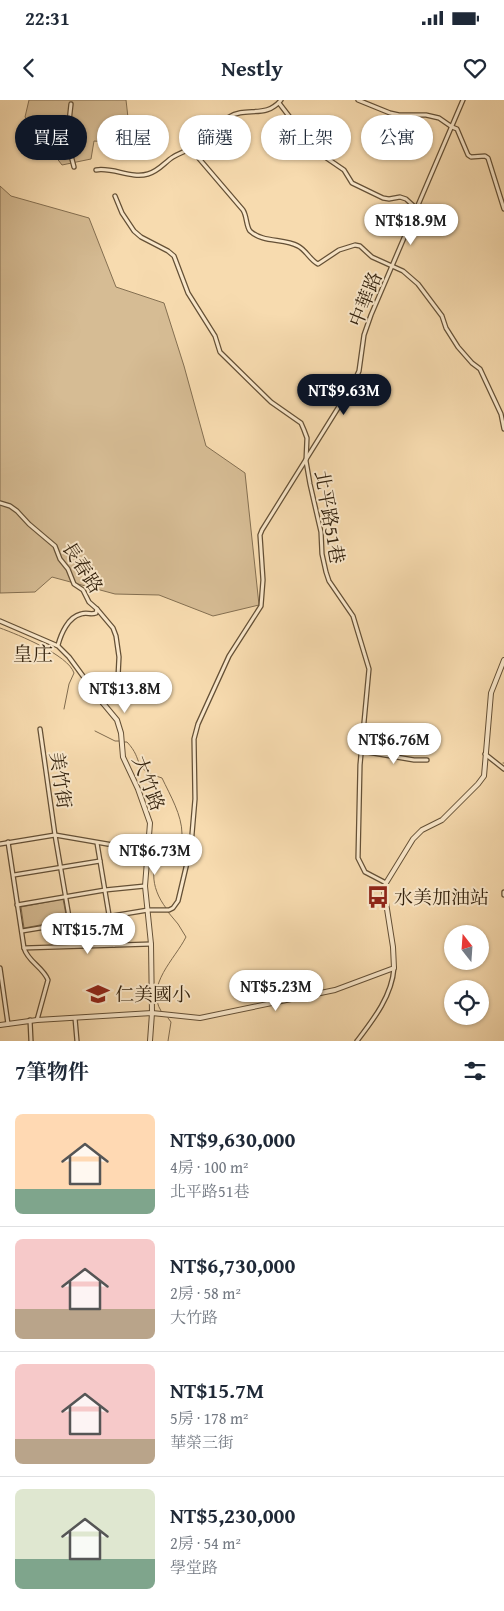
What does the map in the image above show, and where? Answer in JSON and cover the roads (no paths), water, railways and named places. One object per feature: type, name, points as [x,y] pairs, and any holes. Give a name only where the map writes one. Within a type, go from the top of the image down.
[{"type":"street","points":[[358,100],[390,114],[439,118],[452,128],[457,129],[468,155],[471,157],[485,156],[488,158],[504,209]]},
{"type":"street","name":"中華路","points":[[360,362],[366,328],[463,100]]},
{"type":"street","points":[[234,115],[246,112],[264,112],[280,101],[309,146],[344,170],[352,184],[383,198],[389,199],[400,196],[417,209]]},
{"type":"street","points":[[71,104],[67,140],[74,167]]},
{"type":"street","points":[[96,170],[102,169],[132,175],[146,175],[154,172],[179,154]]},
{"type":"street","points":[[200,160],[243,210],[250,231],[263,238],[290,242],[300,246],[318,264],[339,250],[356,245],[360,246],[372,257],[403,271],[418,284],[442,316],[446,328],[458,347],[480,369],[501,414],[504,429]]},
{"type":"street","name":"北平路51巷","points":[[115,196],[122,213],[134,231],[174,256],[188,293],[210,328],[220,352],[271,402],[301,423],[306,438],[306,461],[322,532],[322,554],[328,581],[353,616],[369,668],[361,751],[358,858],[365,872],[386,883]]},
{"type":"street","name":"北平路51巷","points":[[306,461],[353,384],[359,371],[360,362]]},
{"type":"street","points":[[22,932],[70,922],[148,910],[169,910],[178,900],[191,846],[195,799],[194,739],[198,724],[229,656],[260,606],[263,580],[260,535],[262,530],[306,461]]},
{"type":"street","name":"長春路","points":[[0,503],[10,506],[17,511],[55,546],[60,560],[68,569],[74,584],[83,590],[89,602],[113,628],[119,657],[118,677],[102,702]]},
{"type":"street","name":"長春路","points":[[58,646],[62,632],[74,617],[79,614],[96,613],[97,609]]},
{"type":"street","name":"大竹路","points":[[0,621],[58,646],[69,657],[117,720],[122,739],[123,756],[150,823],[145,886],[151,944],[152,1014],[150,1041]]},
{"type":"street","points":[[357,1041],[391,989],[394,968],[393,947],[384,890],[386,883],[413,839],[422,830],[442,820],[484,776],[491,693],[504,660]]},
{"type":"street","name":"美竹街","points":[[40,729],[60,868],[74,946]]},
{"type":"street","points":[[361,751],[414,760],[427,760]]},
{"type":"street","points":[[485,754],[504,769]]},
{"type":"street","points":[[0,844],[55,836],[148,852]]},
{"type":"street","points":[[8,842],[24,948],[30,960],[47,976],[48,980],[37,1020]]},
{"type":"street","points":[[97,843],[114,945]]},
{"type":"street","points":[[14,875],[100,861]]},
{"type":"street","points":[[17,905],[105,890],[145,886]]},
{"type":"street","points":[[24,948],[151,944]]},
{"type":"street","points":[[0,968],[8,1024]]},
{"type":"street","points":[[0,1025],[30,1020],[152,1014],[193,1018],[207,1017],[335,990],[394,968]]},
{"type":"street","points":[[75,1018],[77,1041]]},
{"type":"street","points":[[30,1020],[32,1041]]},
{"type":"waterway","points":[[0,628],[42,646],[63,659],[70,666],[74,673],[69,684],[64,709]]},
{"type":"waterway","points":[[95,731],[115,741],[120,741]]},
{"type":"waterway","points":[[124,742],[127,742],[146,771],[162,778],[180,820],[182,834],[163,851],[155,867],[154,883],[166,908]]},
{"type":"waterway","points":[[161,1011],[157,1001],[159,982],[186,937],[168,912]]},
{"type":"waterway","points":[[168,1018],[171,1022],[168,1041]]},
{"type":"place","name":"水美加油站","points":[[378,897]]},
{"type":"place","name":"仁美國小","points":[[98,994]]},
{"type":"district","name":"皇庄","points":[[33,653]]}]
